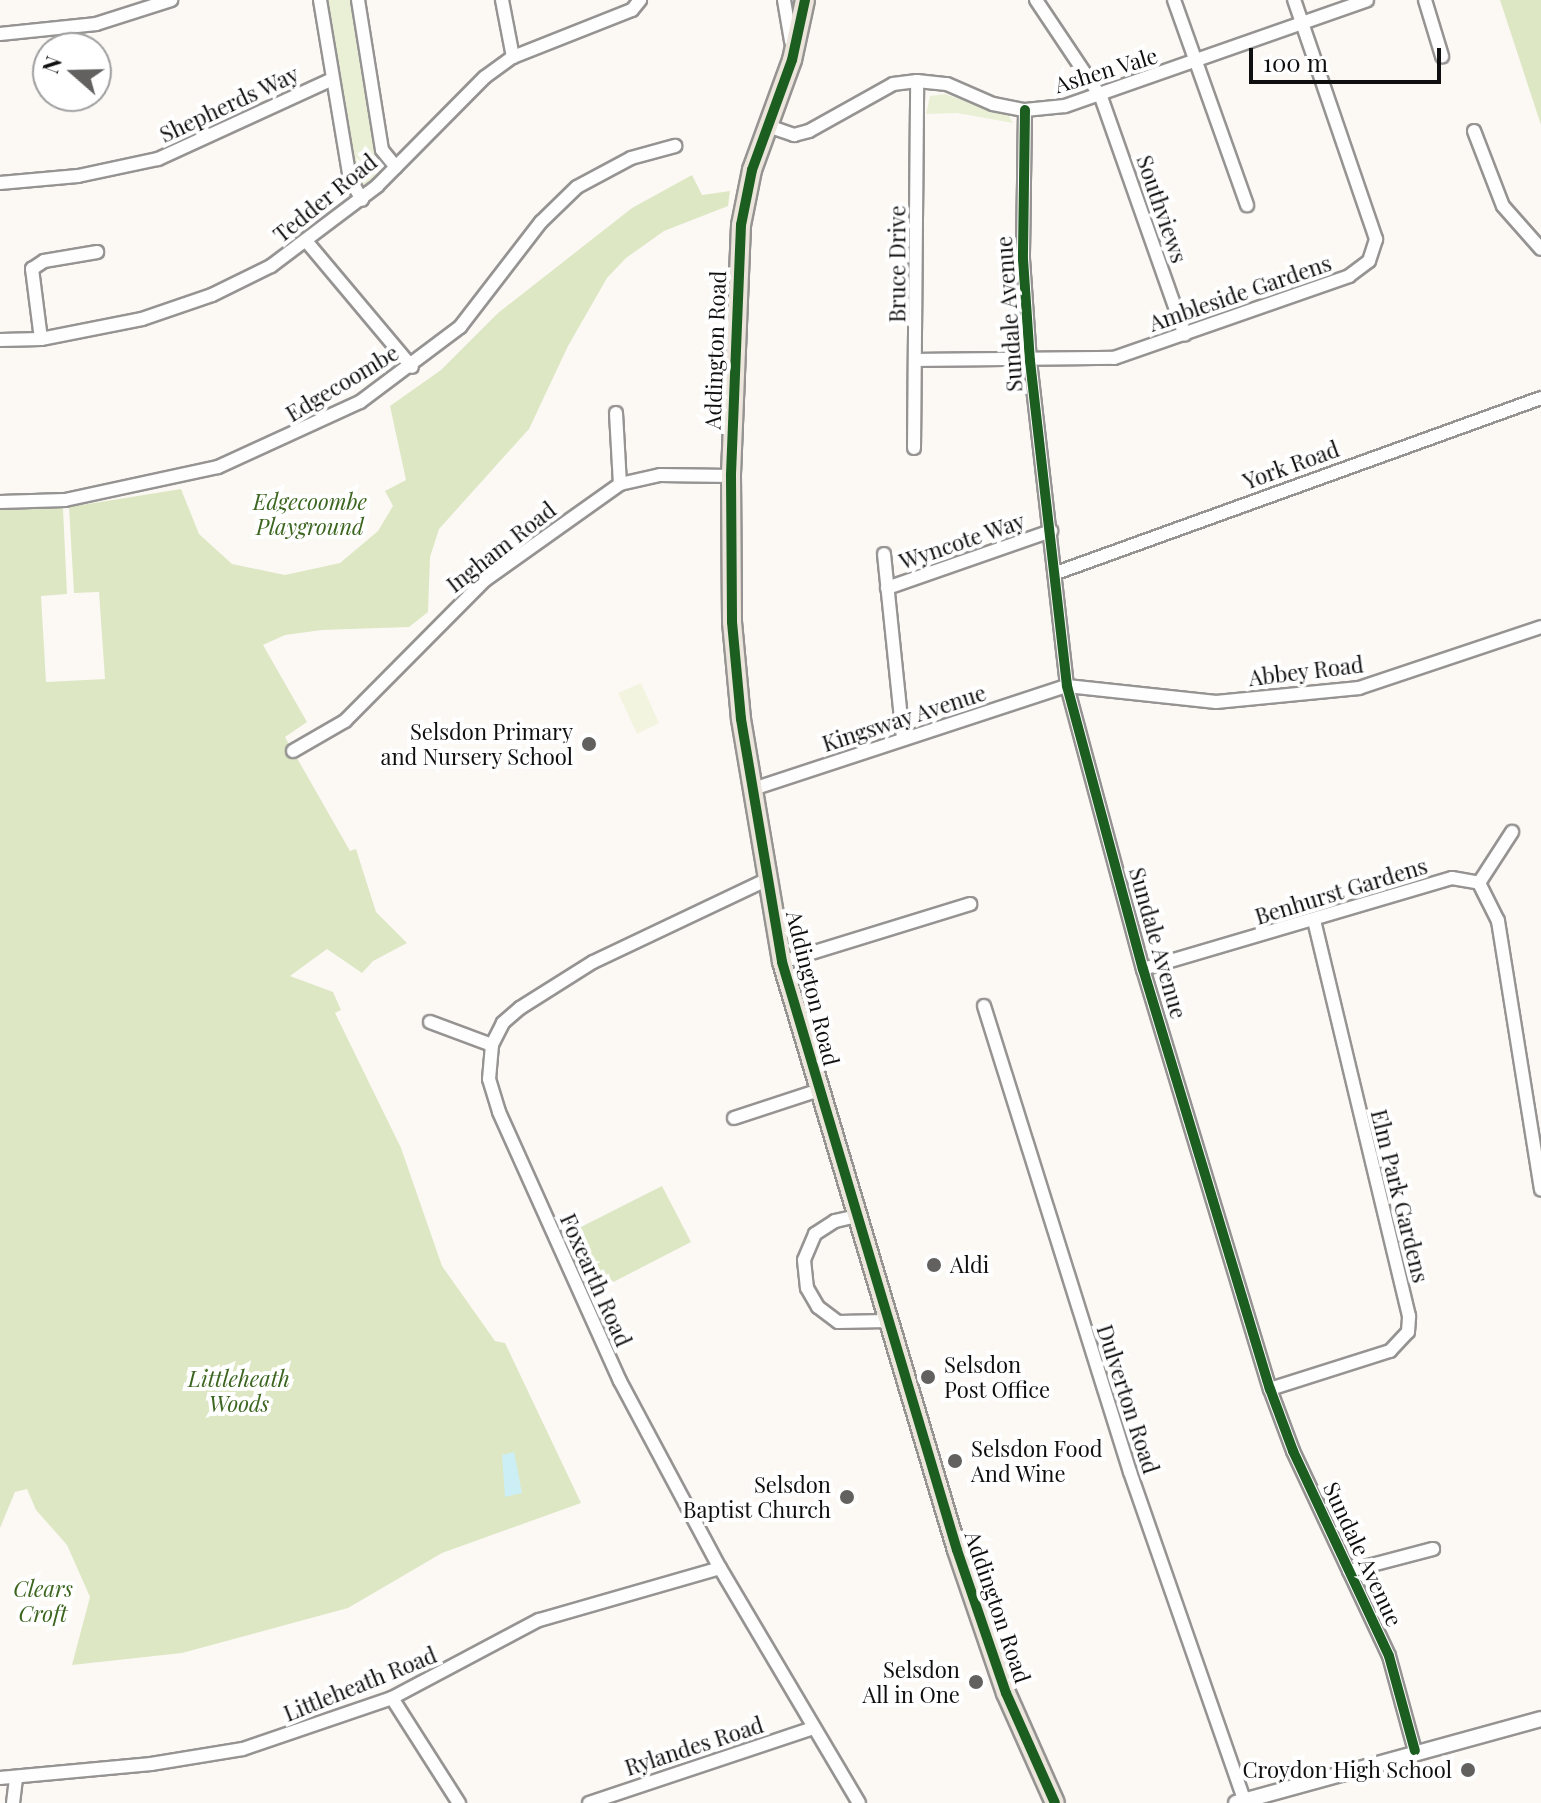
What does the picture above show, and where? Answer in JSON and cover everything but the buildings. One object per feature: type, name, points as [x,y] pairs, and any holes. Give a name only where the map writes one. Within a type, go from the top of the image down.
[{"type":"main road","name":"Addington Road","points":[[805,0],[792,60],[760,149],[741,225],[731,476],[732,622],[753,789],[782,962],[887,1321],[1001,1679],[1055,1803]]},
{"type":"street","points":[[0,34],[96,24],[171,0]]},
{"type":"street","points":[[320,0],[350,179],[362,200]]},
{"type":"street","points":[[358,0],[382,150],[396,167]]},
{"type":"street","points":[[502,0],[513,57]]},
{"type":"street","name":"Tedder Road","points":[[0,340],[41,339],[94,331],[184,306],[239,283],[307,242],[362,200],[459,99],[513,57],[632,10],[640,0]]},
{"type":"street","points":[[784,0],[792,60]]},
{"type":"street","name":"Southviews","points":[[1036,0],[1101,97],[1185,335]]},
{"type":"street","points":[[1174,0],[1247,205]]},
{"type":"street","name":"Ambleside Gardens","points":[[917,360],[1114,358],[1349,276],[1369,261],[1376,239],[1294,0]]},
{"type":"street","name":"Ashen Vale","points":[[768,126],[794,135],[809,131],[893,84],[917,81],[947,84],[993,104],[1025,110],[1101,97],[1367,0]]},
{"type":"street","points":[[1425,0],[1442,56]]},
{"type":"street","name":"Shepherds Way","points":[[0,183],[78,176],[158,159],[333,79]]},
{"type":"street","name":"Bruce Drive","points":[[914,448],[917,81]]},
{"type":"street","name":"Sundale Avenue","points":[[1025,110],[1023,259],[1030,361],[1067,686],[1143,969],[1270,1389],[1389,1656],[1415,1751]]},
{"type":"street","points":[[1474,131],[1503,206],[1541,249]]},
{"type":"street","name":"Edgecoombe","points":[[0,502],[65,500],[218,467],[360,402],[412,367],[460,327],[541,222],[577,187],[631,158],[675,146]]},
{"type":"street","points":[[307,242],[412,367]]},
{"type":"street","points":[[41,339],[32,269],[44,261],[97,252]]},
{"type":"street","name":"York Road","points":[[1056,573],[1541,398]]},
{"type":"street","points":[[616,413],[620,484]]},
{"type":"street","name":"Ingham Road","points":[[293,751],[345,721],[485,580],[620,484],[660,475],[731,476]]},
{"type":"street","name":"Wyncote Way","points":[[887,588],[1051,531]]},
{"type":"street","points":[[884,554],[903,739]]},
{"type":"street","name":"Abbey Road","points":[[1067,686],[1216,702],[1359,688],[1541,627]]},
{"type":"street","name":"Kingsway Avenue","points":[[753,789],[1067,686]]},
{"type":"street","points":[[1512,832],[1479,883],[1498,921],[1541,1190]]},
{"type":"street","name":"Benhurst Gardens","points":[[1143,969],[1452,878],[1479,883]]},
{"type":"street","points":[[430,1022],[492,1045],[503,1023],[520,1008],[593,962],[766,880]]},
{"type":"street","points":[[782,962],[970,904]]},
{"type":"street","name":"Elm Park Gardens","points":[[1270,1389],[1390,1351],[1408,1332],[1409,1316],[1314,921]]},
{"type":"street","name":"Dulverton Road","points":[[984,1006],[1130,1472],[1240,1802]]},
{"type":"street","name":"Foxearth Road","points":[[492,1045],[489,1079],[499,1112],[620,1381],[720,1568],[859,1803]]},
{"type":"street","points":[[734,1118],[819,1090]]},
{"type":"street","points":[[857,1216],[835,1221],[812,1239],[804,1260],[807,1288],[818,1307],[838,1322],[887,1321]]},
{"type":"street","points":[[1349,1571],[1433,1549]]},
{"type":"street","name":"Littleheath Road","points":[[0,1778],[243,1749],[392,1698],[539,1620],[720,1568]]},
{"type":"street","points":[[392,1698],[459,1803]]},
{"type":"street","points":[[1240,1802],[1415,1751],[1541,1719]]},
{"type":"street","name":"Rylandes Road","points":[[589,1803],[813,1728]]},
{"type":"street","points":[[13,1803],[16,1777]]},
{"type":"green space","points":[[324,0],[350,0],[376,164],[375,176],[365,185],[357,181]]},
{"type":"green space","points":[[1500,0],[1541,0],[1541,125]]},
{"type":"green space","points":[[945,94],[1009,116],[1013,123],[957,113],[926,114],[930,96]]},
{"type":"green space","name":"Littleheath Woods","points":[[692,175],[702,195],[730,191],[728,206],[664,231],[626,258],[607,278],[568,346],[529,429],[439,529],[430,557],[428,612],[409,627],[322,630],[285,635],[263,645],[307,722],[285,737],[350,851],[356,849],[376,912],[407,943],[373,961],[362,973],[327,949],[290,976],[333,992],[341,1010],[335,1013],[401,1148],[442,1266],[495,1341],[505,1343],[581,1503],[442,1553],[348,1608],[182,1653],[72,1665],[90,1597],[67,1545],[36,1510],[27,1489],[15,1492],[0,1528],[0,510],[63,508],[67,594],[41,596],[46,682],[105,679],[99,592],[74,593],[69,507],[181,489],[199,534],[232,564],[285,575],[340,563],[378,531],[393,506],[385,491],[406,480],[390,406],[441,370],[498,313],[632,208]]},
{"type":"green space","points":[[641,683],[659,723],[637,734],[618,693]]},
{"type":"green space","points":[[662,1186],[691,1242],[592,1293],[565,1235]]},
{"type":"water","points":[[514,1452],[522,1493],[505,1497],[502,1455]]},
{"type":"cycle path","points":[[805,0],[792,60],[752,170],[741,225],[731,476],[732,622],[741,719],[782,962],[957,1550],[1006,1693],[1055,1803]]},
{"type":"cycle path","points":[[1025,110],[1023,259],[1030,361],[1067,686],[1143,969],[1270,1389],[1293,1451],[1389,1656],[1415,1751]]},
{"type":"place","name":"Selsdon Primary and Nursery School","points":[[589,744]]},
{"type":"place","name":"Aldi","points":[[934,1265]]},
{"type":"place","name":"Selsdon Post Office","points":[[928,1377]]},
{"type":"place","name":"Selsdon Food And Wine","points":[[955,1461]]},
{"type":"place","name":"Selsdon Baptist Church","points":[[847,1497]]},
{"type":"place","name":"Selsdon All in One","points":[[976,1682]]},
{"type":"place","name":"Croydon High School","points":[[1468,1770]]},
{"type":"park label","name":"Edgecoombe Playground","points":[[310,514]]},
{"type":"park label","name":"Clears Croft","points":[[43,1600]]}]
